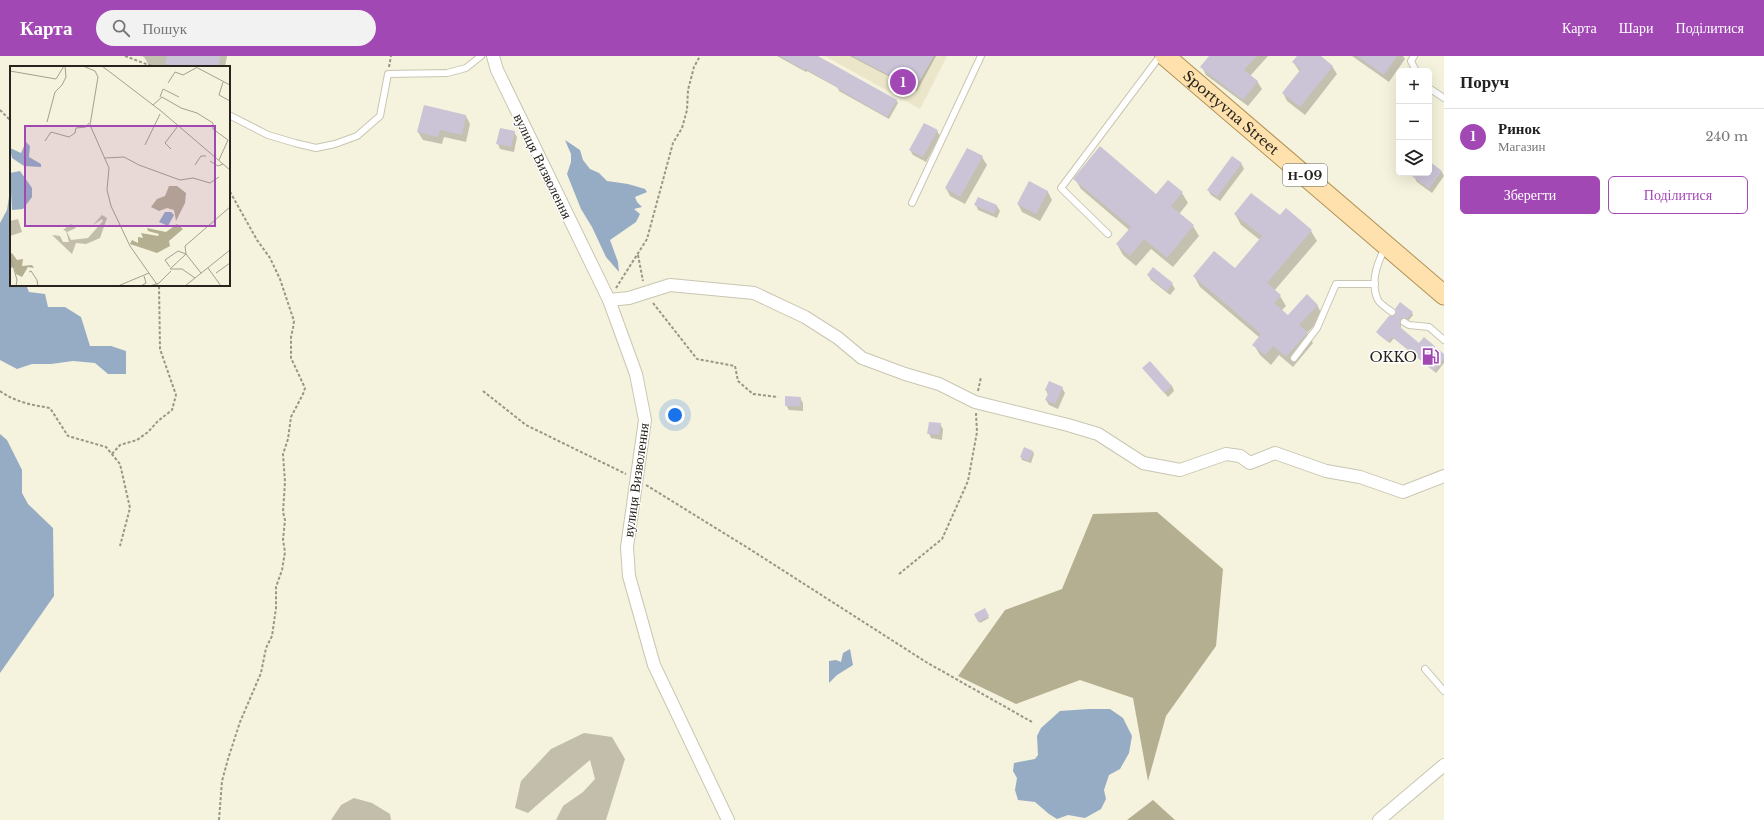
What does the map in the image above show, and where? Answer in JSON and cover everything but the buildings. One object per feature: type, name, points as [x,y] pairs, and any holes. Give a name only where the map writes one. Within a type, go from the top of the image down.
[{"type":"main road","name":"Sportyvna Street","points":[[1165,56],[1444,295]]},
{"type":"street","name":"вулиця Визволення","points":[[493,56],[497,70],[609,300],[636,374],[645,420],[627,547],[629,576],[654,665],[728,820]]},
{"type":"street","points":[[609,300],[629,298],[670,284],[754,293],[805,317],[838,338],[862,358],[939,384],[975,402],[1098,434],[1143,463],[1180,470],[1226,454],[1240,456],[1250,463],[1275,453],[1326,471],[1360,477],[1403,492],[1444,476]]},
{"type":"street","points":[[1380,820],[1444,765]]},
{"type":"lane","points":[[230,116],[268,135],[295,143],[316,148],[335,144],[357,136],[380,116],[388,74],[447,73],[466,68],[481,56]]},
{"type":"lane","points":[[912,203],[981,56]]},
{"type":"lane","points":[[1108,234],[1061,188],[1160,56]]},
{"type":"lane","points":[[1414,56],[1411,61],[1414,68]]},
{"type":"lane","points":[[1432,90],[1444,98]]},
{"type":"lane","points":[[1386,245],[1377,264],[1375,284],[1378,301],[1392,312]]},
{"type":"lane","points":[[1294,358],[1317,328],[1336,284],[1375,284]]},
{"type":"lane","points":[[1404,322],[1409,325],[1430,327],[1444,340]]},
{"type":"lane","points":[[1424,669],[1444,691]]},
{"type":"path","points":[[124,56],[151,66]]},
{"type":"path","points":[[609,300],[647,239],[673,143],[682,128],[687,110],[688,90],[694,67],[700,56]]},
{"type":"path","points":[[0,110],[10,120]]},
{"type":"path","points":[[219,820],[222,780],[228,759],[240,722],[261,673],[266,648],[272,636],[276,608],[276,587],[282,570],[285,552],[283,540],[285,520],[283,502],[285,482],[283,454],[288,439],[291,417],[305,388],[291,358],[290,337],[294,320],[280,279],[270,258],[254,234],[230,192]]},
{"type":"path","points":[[638,255],[645,293],[697,359],[734,366],[738,381],[753,394],[778,397]]},
{"type":"path","points":[[112,454],[120,445],[137,440],[148,432],[158,421],[172,410],[176,395],[160,349],[159,286]]},
{"type":"path","points":[[900,574],[942,539],[968,481],[976,432],[975,402],[981,377]]},
{"type":"path","points":[[0,391],[27,404],[50,408],[68,436],[106,447],[120,464],[130,508],[120,546]]},
{"type":"path","points":[[483,391],[526,425],[636,479],[748,548],[926,662],[1032,722]]},
{"type":"shaded area","points":[[825,56],[947,56],[920,109]]},
{"type":"shaded area","points":[[1157,512],[1223,569],[1216,646],[1166,716],[1148,781],[1133,698],[1080,680],[1016,704],[958,676],[1005,610],[1062,589],[1093,514]]},
{"type":"shaded area","points":[[584,733],[612,737],[625,759],[606,820],[556,820],[563,806],[583,792],[595,779],[590,760],[528,813],[515,808],[521,781],[551,749]]},
{"type":"shaded area","points":[[354,798],[372,803],[390,814],[391,820],[331,820],[341,805]]},
{"type":"shaded area","points":[[1153,800],[1175,820],[1127,820]]},
{"type":"water","points":[[565,140],[580,150],[583,160],[590,169],[599,173],[607,181],[628,184],[645,189],[647,192],[635,197],[637,202],[642,207],[634,209],[640,214],[636,222],[610,240],[618,262],[619,272],[606,257],[592,227],[581,209],[567,174],[571,162],[571,154]]},
{"type":"water","points":[[10,190],[10,286],[26,286],[29,292],[45,294],[48,307],[65,307],[81,317],[90,346],[111,346],[126,351],[126,374],[108,374],[95,363],[73,361],[51,364],[32,364],[17,369],[0,360],[0,223],[7,210]]},
{"type":"water","points":[[0,434],[7,440],[22,470],[22,493],[28,504],[53,528],[54,596],[0,673]]},
{"type":"water","points":[[850,649],[853,665],[837,675],[829,683],[829,661],[836,660],[841,662],[843,653]]},
{"type":"water","points":[[1110,709],[1123,718],[1132,736],[1129,753],[1120,769],[1109,775],[1104,790],[1106,799],[1101,809],[1085,818],[1068,815],[1057,819],[1035,802],[1018,800],[1015,790],[1017,778],[1013,771],[1014,763],[1035,759],[1038,755],[1037,736],[1041,728],[1060,711]]},
{"type":"place","name":"Ринок","points":[[903,82]]},
{"type":"place","name":"OKKO","points":[[1430,357]]}]
